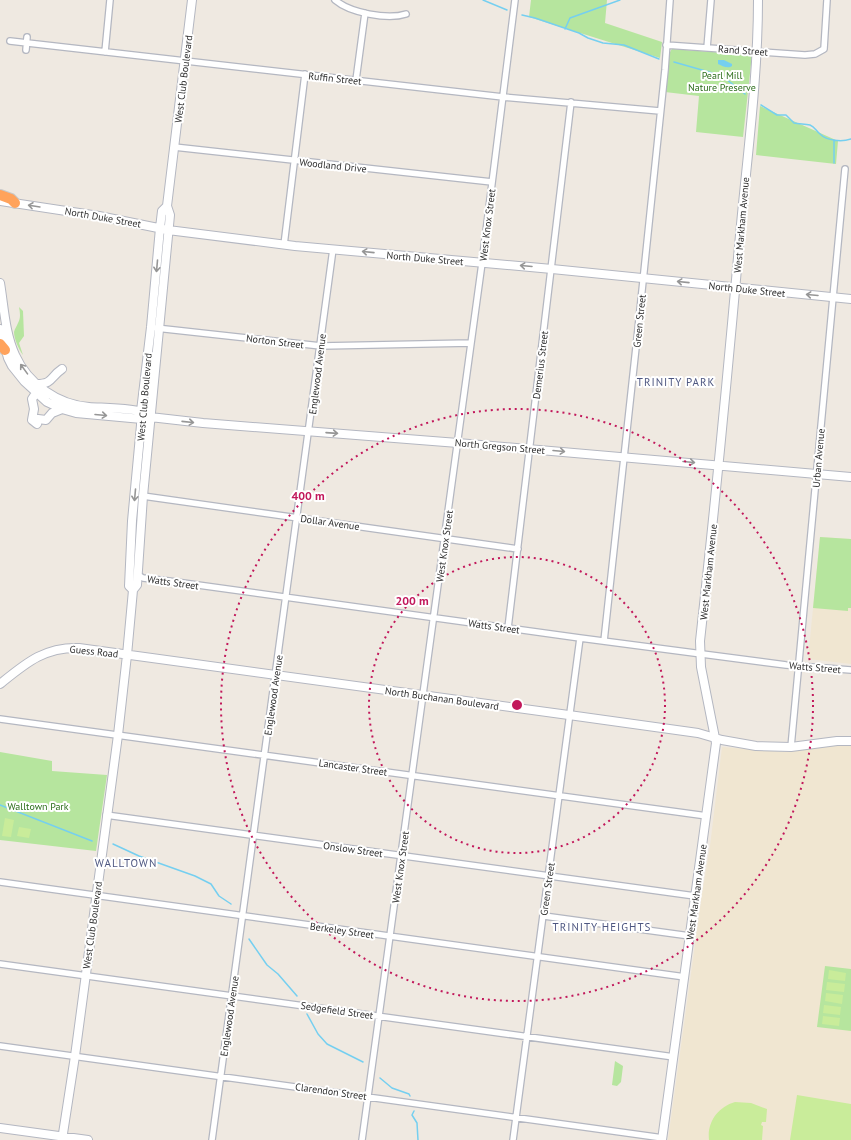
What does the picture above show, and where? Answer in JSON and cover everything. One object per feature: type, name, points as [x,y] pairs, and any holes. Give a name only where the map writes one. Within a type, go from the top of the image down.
[{"type":"highway","points":[[0,195],[11,199],[15,203]]},
{"type":"main road","name":"West Club Boulevard","points":[[133,590],[129,586],[130,555],[164,229],[170,214],[167,206],[192,0]]},
{"type":"main road","name":"West Markham Avenue","points":[[662,1139],[707,816],[716,738],[701,667],[700,654],[757,51],[758,0]]},
{"type":"main road","name":"North Duke Street","points":[[0,201],[99,216],[164,229],[284,245],[552,269],[851,299]]},
{"type":"main road","name":"North Gregson Street","points":[[0,283],[9,335],[15,355],[36,388],[47,402],[62,409],[86,414],[144,416]]},
{"type":"main road","name":"North Gregson Street","points":[[0,329],[3,347],[12,366],[24,382],[58,399],[87,407],[203,423],[530,449],[851,477]]},
{"type":"main road","points":[[62,369],[54,374],[50,382],[36,388],[32,399],[34,408],[32,420],[46,420],[52,413],[62,409]]},
{"type":"main road","name":"West Club Boulevard","points":[[62,1138],[75,1056],[106,815],[118,735],[128,655],[133,590],[136,586],[138,575],[143,496],[144,416]]},
{"type":"main road","points":[[130,555],[132,569],[138,575]]},
{"type":"main road","name":"Guess Road","points":[[0,684],[33,658],[53,650],[79,648],[128,655]]},
{"type":"main road","name":"North Buchanan Boulevard","points":[[128,655],[570,715],[698,734],[756,746],[792,747],[837,741],[851,741]]},
{"type":"main road","points":[[0,1128],[62,1138],[88,1140]]},
{"type":"street","points":[[105,52],[110,0]]},
{"type":"street","points":[[335,0],[341,4],[365,13],[396,17],[406,14]]},
{"type":"street","name":"West Knox Street","points":[[362,1140],[458,443],[515,0]]},
{"type":"street","name":"Green Street","points":[[604,641],[625,457],[670,0]]},
{"type":"street","points":[[707,48],[711,0]]},
{"type":"street","name":"Rand Street","points":[[666,45],[805,55],[819,53],[824,49],[827,0]]},
{"type":"street","points":[[356,80],[365,13]]},
{"type":"street","points":[[26,50],[27,40]]},
{"type":"street","name":"Ruffin Street","points":[[10,41],[27,40],[105,52],[503,97],[660,111]]},
{"type":"street","points":[[284,245],[305,74]]},
{"type":"street","name":"Demerius Street","points":[[508,628],[571,102]]},
{"type":"street","name":"Woodland Drive","points":[[174,147],[492,182]]},
{"type":"street","name":"Urban Avenue","points":[[792,747],[798,666],[845,169]]},
{"type":"street","name":"Englewood Avenue","points":[[212,1140],[334,249]]},
{"type":"street","name":"Norton Street","points":[[154,327],[321,346],[470,344]]},
{"type":"street","name":"Dollar Avenue","points":[[143,496],[518,549]]},
{"type":"street","name":"Watts Street","points":[[138,575],[143,578],[700,654],[798,666],[851,670]]},
{"type":"street","name":"Green Street","points":[[513,1140],[580,638]]},
{"type":"street","name":"Lancaster Street","points":[[0,719],[707,816]]},
{"type":"street","name":"Onslow Street","points":[[106,815],[695,896]]},
{"type":"street","name":"Berkeley Street","points":[[0,882],[684,976]]},
{"type":"street","points":[[544,916],[690,936]]},
{"type":"street","name":"Sedgefield Street","points":[[0,964],[674,1056]]},
{"type":"street","name":"Clarendon Street","points":[[0,1046],[368,1096],[662,1139]]},
{"type":"shaded area","points":[[820,537],[851,539],[851,664],[808,659]]},
{"type":"shaded area","points":[[837,744],[851,744],[851,1140],[668,1140],[710,846],[722,747],[785,752]]},
{"type":"green space","name":"Pearl Mill Nature Preserve","points":[[531,0],[607,0],[605,23],[662,42],[660,58],[529,17]]},
{"type":"green space","name":"Pearl Mill Nature Preserve","points":[[672,49],[752,55],[743,137],[696,132],[699,96],[665,92],[667,63]]},
{"type":"green space","name":"Pearl Mill Nature Preserve","points":[[760,106],[838,141],[836,164],[756,155]]},
{"type":"green space","points":[[19,307],[23,311],[24,336],[19,343],[23,355],[14,335],[14,331],[20,319]]},
{"type":"green space","points":[[820,537],[851,539],[851,608],[848,608],[848,611],[813,608]]},
{"type":"green space","name":"Walltown Park","points":[[0,752],[52,761],[52,771],[107,775],[96,851],[0,840]]},
{"type":"green space","points":[[5,818],[14,820],[11,837],[2,836]]},
{"type":"green space","points":[[19,827],[31,829],[29,838],[17,836]]},
{"type":"green space","points":[[825,966],[851,969],[851,1031],[817,1027]]},
{"type":"green space","points":[[829,970],[846,973],[845,981],[828,979]]},
{"type":"green space","points":[[827,982],[845,984],[844,992],[826,990]]},
{"type":"green space","points":[[826,993],[843,995],[842,1004],[825,1001]]},
{"type":"green space","points":[[824,1005],[841,1007],[840,1015],[823,1013]]},
{"type":"green space","points":[[823,1016],[840,1018],[839,1026],[822,1024]]},
{"type":"green space","points":[[615,1061],[623,1066],[621,1082],[617,1086],[612,1085]]},
{"type":"green space","points":[[797,1095],[851,1104],[851,1140],[790,1140]]},
{"type":"green space","points":[[735,1102],[751,1103],[767,1109],[766,1122],[762,1122],[761,1125],[763,1126],[762,1140],[709,1140],[710,1127],[715,1116],[723,1108]]},
{"type":"water","points":[[718,60],[724,60],[732,64],[732,66],[721,66],[718,64]]},
{"type":"waterway","points":[[483,0],[507,10]]},
{"type":"waterway","points":[[565,29],[570,18],[620,0]]},
{"type":"waterway","points":[[522,15],[579,33],[603,43],[624,45],[659,59]]},
{"type":"waterway","points":[[674,62],[709,72],[726,79],[745,94]]},
{"type":"waterway","points":[[761,105],[777,115],[786,115],[794,123],[812,126],[820,134],[827,138],[839,141],[851,139]]},
{"type":"waterway","points":[[834,140],[834,163]]},
{"type":"waterway","points":[[0,805],[92,841]]},
{"type":"waterway","points":[[113,844],[139,856],[195,876],[211,884],[219,896],[231,904]]},
{"type":"waterway","points":[[249,939],[267,965],[278,974],[297,996]]},
{"type":"waterway","points":[[307,1014],[318,1034],[327,1044],[363,1062]]},
{"type":"waterway","points":[[380,1078],[392,1088],[409,1094],[410,1096]]},
{"type":"waterway","points":[[414,1111],[412,1115],[417,1123],[418,1140]]},
{"type":"district","name":"TRINITY PARK","points":[[676,382]]},
{"type":"district","name":"WALLTOWN","points":[[126,863]]},
{"type":"district","name":"TRINITY HEIGHTS","points":[[602,927]]}]
